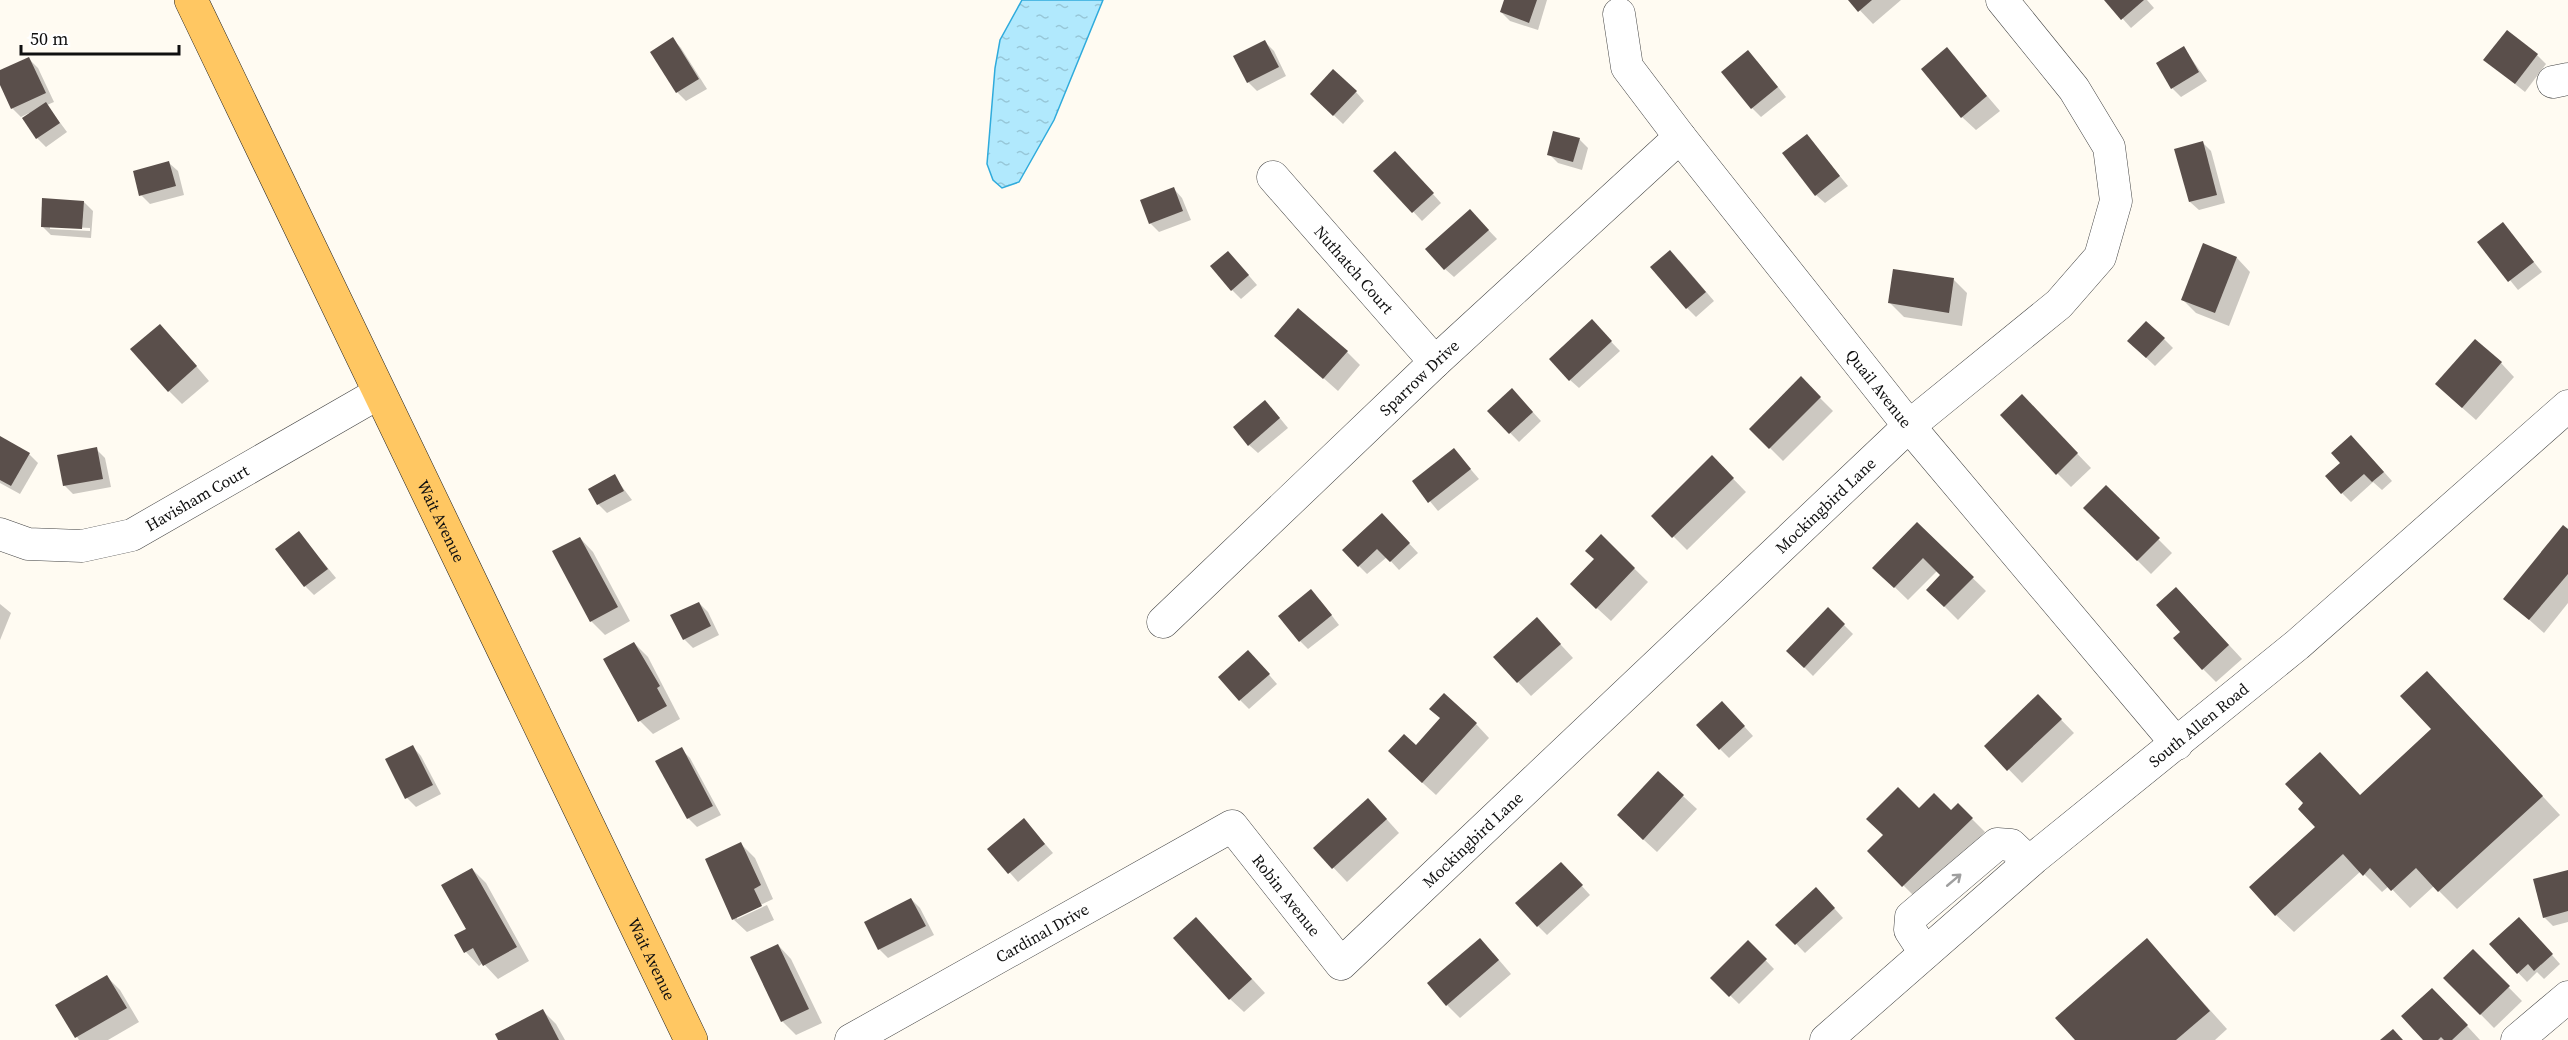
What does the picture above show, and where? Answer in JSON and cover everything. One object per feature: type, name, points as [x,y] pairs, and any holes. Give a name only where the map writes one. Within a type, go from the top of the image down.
[{"type":"main road","name":"Wait Avenue","points":[[191,0],[692,1040]]},
{"type":"street","name":"Mockingbird Lane","points":[[1341,964],[1909,426],[2059,304],[2100,257],[2116,201],[2109,147],[2074,88],[2002,0]]},
{"type":"street","name":"Quail Avenue","points":[[1619,14],[1627,67],[1680,137],[1909,426],[2177,744]]},
{"type":"street","name":"Sparrow Drive","points":[[1163,622],[1435,362],[1680,137]]},
{"type":"street","name":"Nuthatch Court","points":[[1273,177],[1435,362]]},
{"type":"street","name":"Havisham Court","points":[[0,534],[28,544],[82,546],[132,535],[379,393]]},
{"type":"street","name":"South Allen Road","points":[[1826,1040],[2029,862],[2297,645],[2568,406]]},
{"type":"street","name":"Robin Avenue","points":[[1232,826],[1341,964]]},
{"type":"street","name":"Cardinal Drive","points":[[851,1040],[1232,826]]},
{"type":"street","points":[[1925,953],[1910,930],[1911,917],[1997,844],[2011,845],[2029,862]]},
{"type":"street","points":[[2517,1040],[2568,997]]},
{"type":"water","points":[[1022,0],[1103,0],[1054,120],[1019,182],[1002,188],[993,180],[987,164],[995,68],[1000,40]]},
{"type":"building","points":[[1504,0],[1537,0],[1529,23],[1500,12]]},
{"type":"building","points":[[1848,0],[1872,0],[1858,12]]},
{"type":"building","points":[[2104,0],[2144,0],[2121,20]]},
{"type":"building","points":[[2507,30],[2538,54],[2515,84],[2483,60]]},
{"type":"building","points":[[673,37],[699,79],[676,93],[650,52]]},
{"type":"building","points":[[1265,40],[1279,67],[1247,83],[1233,56]]},
{"type":"building","points":[[2184,46],[2199,72],[2171,89],[2156,63]]},
{"type":"building","points":[[1947,47],[1987,96],[1961,118],[1921,69]]},
{"type":"building","points":[[1748,50],[1778,87],[1751,109],[1721,72]]},
{"type":"building","points":[[29,57],[46,93],[11,109],[0,85],[0,70]]},
{"type":"building","points":[[1333,69],[1357,91],[1333,116],[1310,94]]},
{"type":"building","points":[[46,102],[60,123],[36,139],[22,118]]},
{"type":"building","points":[[1553,131],[1580,138],[1573,162],[1547,155]]},
{"type":"building","points":[[1807,134],[1840,176],[1815,196],[1782,153]]},
{"type":"building","points":[[2203,141],[2217,195],[2189,202],[2174,149]]},
{"type":"building","points":[[1395,151],[1434,193],[1412,213],[1373,171]]},
{"type":"building","points":[[169,161],[176,186],[139,196],[133,171]]},
{"type":"building","points":[[1174,187],[1183,211],[1149,224],[1140,200]]},
{"type":"building","points":[[42,198],[84,201],[82,229],[41,227]]},
{"type":"building","points":[[1470,209],[1489,230],[1444,270],[1425,249]]},
{"type":"building","points":[[2503,222],[2534,262],[2508,282],[2477,242]]},
{"type":"building","points":[[2203,243],[2237,257],[2215,313],[2181,300]]},
{"type":"building","points":[[1670,250],[1706,292],[1686,309],[1650,267]]},
{"type":"building","points":[[1228,251],[1249,275],[1231,291],[1210,266]]},
{"type":"building","points":[[1893,269],[1954,278],[1949,313],[1888,303]]},
{"type":"building","points":[[1298,308],[1348,351],[1323,379],[1274,336]]},
{"type":"building","points":[[1592,319],[1612,341],[1569,381],[1549,359]]},
{"type":"building","points":[[2146,321],[2165,338],[2146,358],[2127,341]]},
{"type":"building","points":[[160,324],[197,366],[168,392],[130,349]]},
{"type":"building","points":[[2475,339],[2502,362],[2462,408],[2435,384]]},
{"type":"building","points":[[1801,376],[1821,397],[1769,449],[1749,429]]},
{"type":"building","points":[[1512,388],[1533,412],[1509,434],[1487,411]]},
{"type":"building","points":[[2022,394],[2078,453],[2056,475],[2000,415]]},
{"type":"building","points":[[1265,400],[1280,418],[1248,446],[1233,427]]},
{"type":"building","points":[[2351,435],[2384,472],[2372,482],[2364,474],[2341,494],[2325,476],[2340,463],[2331,453]]},
{"type":"building","points":[[0,436],[30,453],[11,486],[0,480]]},
{"type":"building","points":[[97,447],[103,479],[63,486],[57,455]]},
{"type":"building","points":[[1454,448],[1471,469],[1428,503],[1412,481]]},
{"type":"building","points":[[1712,455],[1734,478],[1672,538],[1651,516]]},
{"type":"building","points":[[615,474],[624,491],[597,505],[588,489]]},
{"type":"building","points":[[2106,485],[2160,538],[2137,561],[2083,508]]},
{"type":"building","points":[[1382,513],[1410,543],[1390,562],[1377,549],[1358,567],[1342,550]]},
{"type":"building","points":[[1917,522],[1974,577],[1944,607],[1926,590],[1940,575],[1923,558],[1894,588],[1872,568]]},
{"type":"building","points":[[2563,525],[2568,529],[2568,574],[2529,620],[2503,599]]},
{"type":"building","points":[[299,531],[328,569],[304,587],[275,549]]},
{"type":"building","points":[[1601,534],[1635,568],[1596,609],[1570,584],[1594,559],[1585,551]]},
{"type":"building","points":[[580,537],[618,607],[590,622],[552,551]]},
{"type":"building","points":[[2176,587],[2229,645],[2202,670],[2173,638],[2180,632],[2156,605]]},
{"type":"building","points":[[1311,589],[1332,615],[1299,642],[1278,616]]},
{"type":"building","points":[[699,602],[711,626],[683,640],[670,615]]},
{"type":"building","points":[[1828,607],[1845,624],[1804,668],[1786,651]]},
{"type":"building","points":[[1537,617],[1561,644],[1517,683],[1493,657]]},
{"type":"building","points":[[634,642],[660,686],[657,688],[667,706],[638,722],[603,659]]},
{"type":"building","points":[[1248,650],[1270,674],[1239,701],[1218,677]]},
{"type":"building","points":[[2427,671],[2543,796],[2438,892],[2416,868],[2391,891],[2370,868],[2363,876],[2343,854],[2275,916],[2249,887],[2315,827],[2298,809],[2303,803],[2285,784],[2320,752],[2360,795],[2431,729],[2400,696]]},
{"type":"building","points":[[1444,693],[1477,723],[1422,783],[1388,751],[1404,734],[1416,745],[1440,718],[1429,709]]},
{"type":"building","points":[[2038,694],[2062,719],[2007,771],[1984,746]]},
{"type":"building","points":[[1722,701],[1745,726],[1719,750],[1696,725]]},
{"type":"building","points":[[413,745],[433,785],[405,799],[385,759]]},
{"type":"building","points":[[682,747],[713,806],[687,819],[655,761]]},
{"type":"building","points":[[1658,771],[1684,795],[1643,840],[1617,815]]},
{"type":"building","points":[[1898,787],[1919,808],[1934,793],[1951,810],[1958,803],[1973,818],[1902,887],[1867,851],[1883,835],[1866,819]]},
{"type":"building","points":[[1368,798],[1387,819],[1332,869],[1313,848]]},
{"type":"building","points":[[1024,818],[1045,844],[1008,874],[987,849]]},
{"type":"building","points":[[741,842],[761,885],[754,889],[762,906],[732,920],[705,859]]},
{"type":"building","points":[[1561,862],[1583,885],[1537,927],[1515,903]]},
{"type":"building","points":[[472,868],[517,947],[483,966],[473,948],[464,953],[454,935],[466,929],[441,885]]},
{"type":"building","points":[[2568,870],[2568,911],[2543,918],[2533,879]]},
{"type":"building","points":[[1816,887],[1835,908],[1795,945],[1775,925]]},
{"type":"building","points":[[911,898],[926,926],[878,950],[864,922]]},
{"type":"building","points":[[1196,917],[1252,979],[1229,1000],[1173,938]]},
{"type":"building","points":[[2519,917],[2553,954],[2534,971],[2528,964],[2517,974],[2489,944]]},
{"type":"building","points":[[1480,938],[1499,960],[1446,1006],[1427,983]]},
{"type":"building","points":[[2147,938],[2210,1011],[2176,1040],[2075,1040],[2055,1018]]},
{"type":"building","points":[[1748,940],[1767,959],[1729,997],[1710,978]]},
{"type":"building","points":[[778,944],[809,1009],[781,1022],[750,957]]},
{"type":"building","points":[[2473,949],[2510,986],[2480,1015],[2443,978]]},
{"type":"building","points":[[107,975],[127,1008],[75,1038],[55,1005]]},
{"type":"building","points":[[2432,988],[2468,1025],[2452,1040],[2444,1040],[2441,1037],[2438,1040],[2423,1040],[2401,1016]]},
{"type":"building","points":[[543,1009],[559,1040],[498,1040],[495,1034]]},
{"type":"building","points":[[2393,1029],[2403,1040],[2380,1040]]}]
